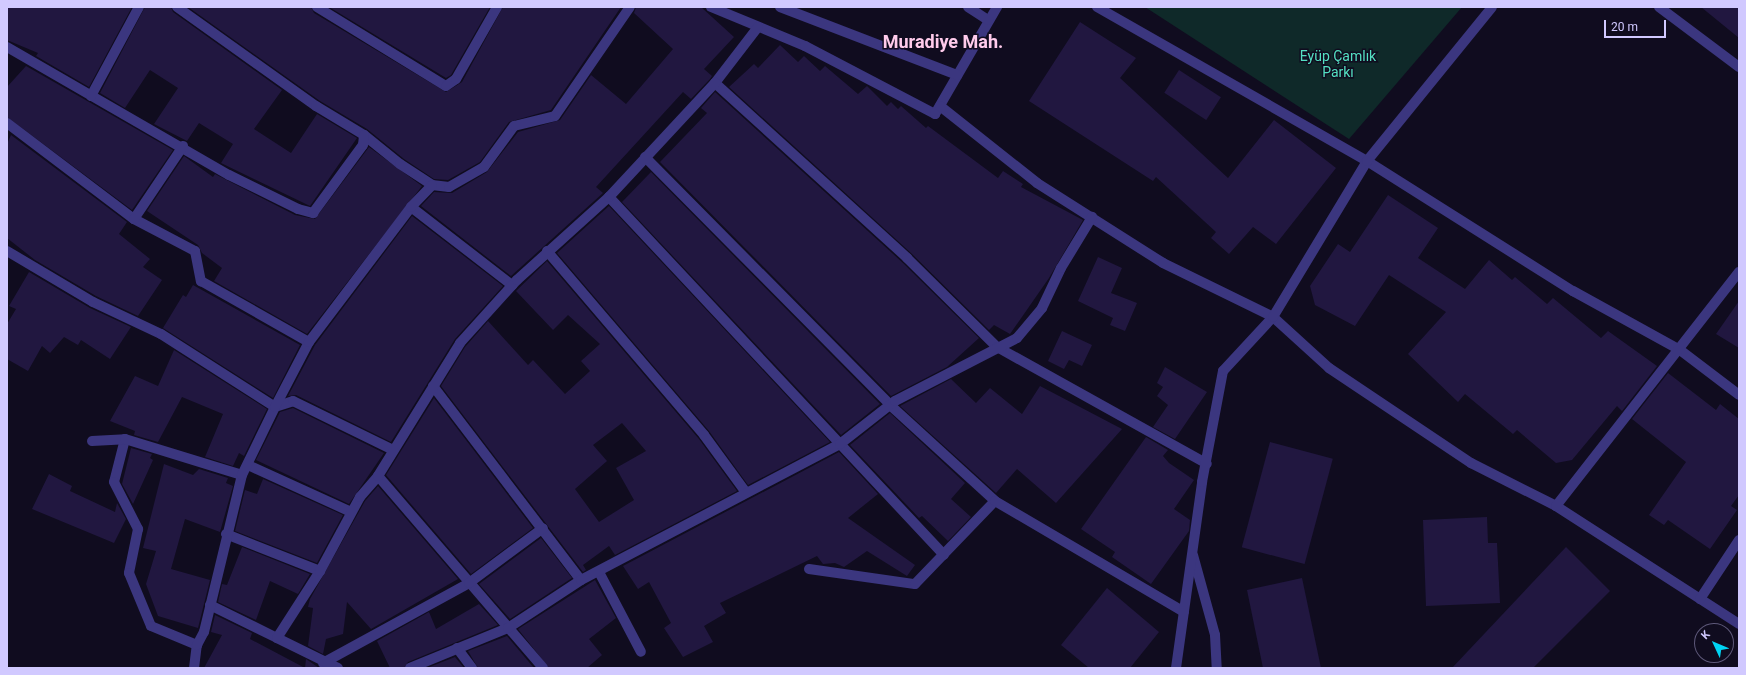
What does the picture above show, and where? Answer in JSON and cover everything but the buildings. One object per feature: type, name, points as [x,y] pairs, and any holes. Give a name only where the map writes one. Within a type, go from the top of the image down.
[{"type":"street","points":[[91,96],[139,7]]},
{"type":"street","points":[[177,7],[309,101],[364,135],[432,185],[449,187],[484,167],[514,126],[555,116],[630,7]]},
{"type":"street","points":[[317,7],[330,11],[446,86],[456,79],[498,7]]},
{"type":"street","points":[[711,7],[805,46],[935,114],[988,20],[998,7]]},
{"type":"street","points":[[780,7],[957,75]]},
{"type":"street","points":[[968,7],[988,20]]},
{"type":"street","points":[[1097,7],[1367,161],[1572,291],[1680,350],[1739,395]]},
{"type":"street","points":[[1176,668],[1192,553],[1223,371],[1272,317],[1367,161],[1492,7]]},
{"type":"street","points":[[1659,7],[1739,67]]},
{"type":"street","points":[[277,638],[320,571],[351,512],[378,476],[460,343],[512,285],[547,251],[609,196],[715,83],[758,27]]},
{"type":"street","points":[[7,47],[91,96],[183,146],[270,196],[313,213],[363,145],[364,135]]},
{"type":"street","points":[[715,83],[907,258],[997,348],[1207,464]]},
{"type":"street","points":[[940,106],[1037,183],[1163,263],[1272,317],[1329,368],[1464,459],[1556,506],[1739,624]]},
{"type":"street","points":[[7,122],[134,219],[195,251],[201,281],[309,342]]},
{"type":"street","points":[[134,219],[183,146]]},
{"type":"street","points":[[645,157],[890,405],[995,501],[1184,612]]},
{"type":"street","points":[[194,668],[197,645],[204,632],[226,534],[242,475],[275,406],[309,342],[411,207],[432,185]]},
{"type":"street","points":[[609,196],[944,556]]},
{"type":"street","points":[[411,207],[512,285]]},
{"type":"street","points":[[410,668],[508,628],[581,580],[599,572],[745,491],[840,444],[890,405],[1017,338],[1042,308],[1092,217]]},
{"type":"street","points":[[7,251],[93,302],[161,334],[275,406],[293,401],[393,450]]},
{"type":"street","points":[[547,251],[704,435],[745,491]]},
{"type":"street","points":[[1556,506],[1680,350],[1739,272]]},
{"type":"street","points":[[433,386],[543,528],[581,580]]},
{"type":"street","points":[[92,442],[125,439],[242,475]]},
{"type":"street","points":[[125,439],[114,482],[138,529],[128,573],[152,626],[197,645]]},
{"type":"street","points":[[248,465],[351,512]]},
{"type":"street","points":[[378,476],[544,668]]},
{"type":"street","points":[[809,569],[915,584],[944,556],[995,501]]},
{"type":"street","points":[[323,663],[469,583],[543,528]]},
{"type":"street","points":[[226,534],[320,571]]},
{"type":"street","points":[[1700,599],[1739,540]]},
{"type":"street","points":[[1192,553],[1204,584],[1215,635],[1218,668]]},
{"type":"street","points":[[599,572],[642,652]]},
{"type":"street","points":[[210,605],[277,638],[323,663],[338,668]]},
{"type":"street","points":[[457,648],[472,668]]},
{"type":"green space","name":"Eyüp Çamlık Parkı","points":[[1145,7],[1462,7],[1349,139]]},
{"type":"district","name":"Muradiye Mah.","points":[[943,42]]}]
